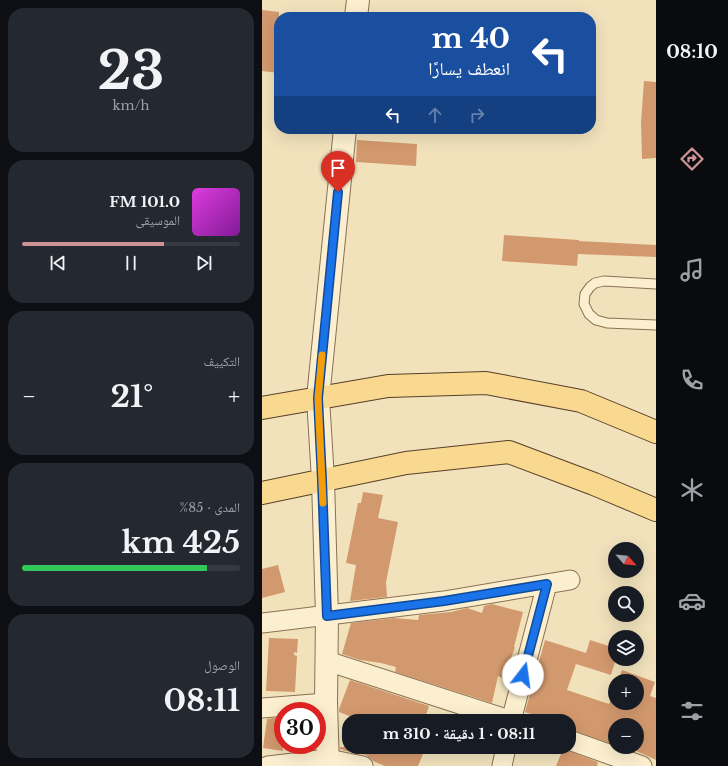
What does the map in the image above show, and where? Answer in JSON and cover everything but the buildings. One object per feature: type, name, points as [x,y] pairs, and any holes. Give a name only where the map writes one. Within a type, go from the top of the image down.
[{"type":"main road","points":[[262,408],[388,386],[486,383],[581,401],[656,432]]},
{"type":"main road","points":[[262,493],[406,463],[509,452],[594,484],[656,510]]},
{"type":"street","points":[[357,12],[358,0]]},
{"type":"street","points":[[328,763],[326,703],[327,616],[318,398],[344,134]]},
{"type":"street","points":[[262,623],[444,601],[570,580]]},
{"type":"street","points":[[513,714],[547,584]]},
{"type":"street","points":[[327,661],[490,714]]},
{"type":"street","points":[[262,708],[274,707]]},
{"type":"street","points":[[576,744],[606,760],[642,766]]},
{"type":"street","points":[[502,766],[505,754]]},
{"type":"street","points":[[268,766],[328,763],[363,766]]},
{"type":"lane","points":[[656,284],[604,281],[595,283],[585,294],[584,304],[589,314],[596,320],[607,323],[656,325]]},
{"type":"slow traffic","points":[[322,355],[318,398],[323,503]]},
{"type":"route","points":[[338,192],[318,398],[327,616],[444,601],[547,584],[523,675]]}]
